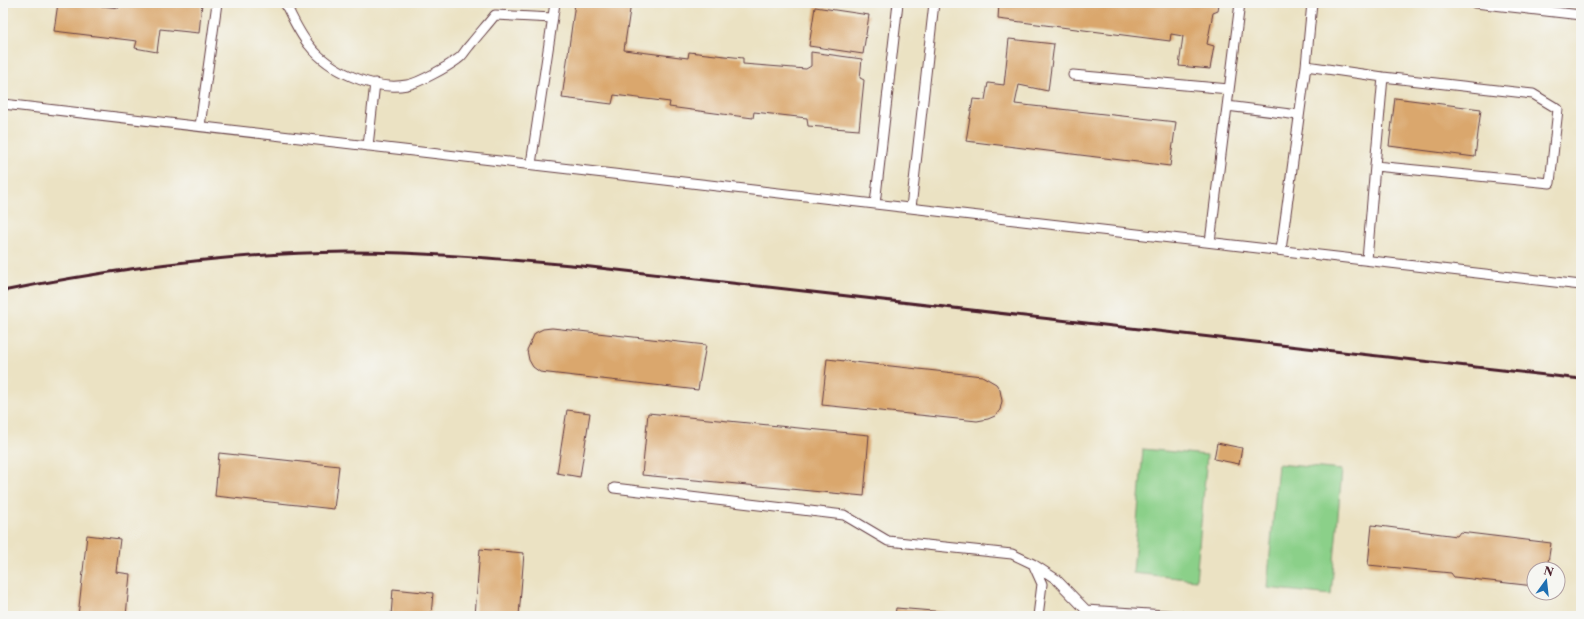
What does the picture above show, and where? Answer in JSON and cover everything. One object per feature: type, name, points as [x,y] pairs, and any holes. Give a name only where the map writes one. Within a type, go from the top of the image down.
[{"type":"lane","points":[[200,126],[217,3]]},
{"type":"lane","points":[[285,3],[309,46],[326,62],[348,74],[388,86],[406,85],[420,82],[459,58],[496,15],[553,18]]},
{"type":"lane","points":[[531,164],[555,3]]},
{"type":"lane","points":[[875,204],[898,3]]},
{"type":"lane","points":[[911,208],[934,3]]},
{"type":"lane","points":[[1210,242],[1240,3]]},
{"type":"lane","points":[[1281,250],[1298,115],[1306,66],[1312,3]]},
{"type":"lane","points":[[1475,3],[1581,15]]},
{"type":"lane","points":[[1306,66],[1383,77],[1533,94],[1558,109],[1550,183],[1375,166]]},
{"type":"lane","points":[[1073,75],[1230,89]]},
{"type":"lane","points":[[1367,260],[1383,77]]},
{"type":"lane","points":[[368,146],[375,83]]},
{"type":"lane","points":[[3,104],[1581,285]]},
{"type":"lane","points":[[1228,106],[1298,115]]},
{"type":"lane","points":[[614,488],[844,515],[888,541],[1012,554],[1033,564],[1056,580],[1086,610],[1180,616]]},
{"type":"lane","points":[[1033,564],[1042,584],[1038,616]]},
{"type":"green space","points":[[1143,449],[1207,455],[1196,580],[1133,573]]},
{"type":"green space","points":[[1278,464],[1342,470],[1331,595],[1267,588]]},
{"type":"building","points":[[58,3],[76,3],[119,8],[120,3],[202,3],[199,33],[160,29],[157,52],[135,48],[137,41],[54,31]]},
{"type":"building","points":[[575,3],[631,3],[624,50],[688,58],[689,52],[743,58],[743,64],[806,69],[811,66],[811,52],[862,59],[860,78],[864,80],[859,130],[808,126],[807,118],[754,112],[753,118],[669,107],[670,102],[614,95],[612,104],[562,98]]},
{"type":"building","points":[[999,3],[1219,3],[1218,11],[1213,13],[1207,44],[1214,46],[1210,69],[1179,66],[1183,36],[1171,34],[1170,41],[998,19]]},
{"type":"building","points":[[815,7],[869,15],[863,54],[809,46]]},
{"type":"building","points":[[1009,39],[1054,44],[1048,91],[1019,85],[1015,104],[1176,122],[1170,166],[966,141],[973,99],[985,100],[988,83],[1004,85]]},
{"type":"building","points":[[1395,98],[1481,109],[1475,157],[1389,146]]},
{"type":"building","points":[[552,328],[706,345],[698,390],[540,372],[533,367],[529,360],[527,350],[535,333],[543,329]]},
{"type":"building","points":[[827,359],[982,376],[996,384],[1000,390],[1002,401],[1000,410],[995,416],[977,421],[822,405]]},
{"type":"building","points":[[567,410],[590,413],[580,477],[557,473]]},
{"type":"building","points":[[648,413],[869,435],[864,496],[642,475]]},
{"type":"building","points":[[1217,443],[1242,448],[1239,464],[1214,459]]},
{"type":"building","points":[[219,453],[339,466],[334,509],[215,496]]},
{"type":"building","points":[[1372,525],[1457,536],[1460,532],[1551,543],[1548,561],[1526,561],[1526,585],[1454,577],[1451,573],[1368,565]]},
{"type":"building","points":[[87,535],[120,539],[116,572],[130,574],[126,616],[78,616]]},
{"type":"building","points":[[480,549],[524,553],[519,616],[475,616]]},
{"type":"building","points":[[393,589],[433,593],[431,616],[391,616]]},
{"type":"building","points":[[896,608],[945,612],[945,616],[895,616]]},
{"type":"railway","points":[[3,291],[89,275],[131,269],[174,263],[260,255],[377,252],[494,258],[582,266],[1581,379]]}]
